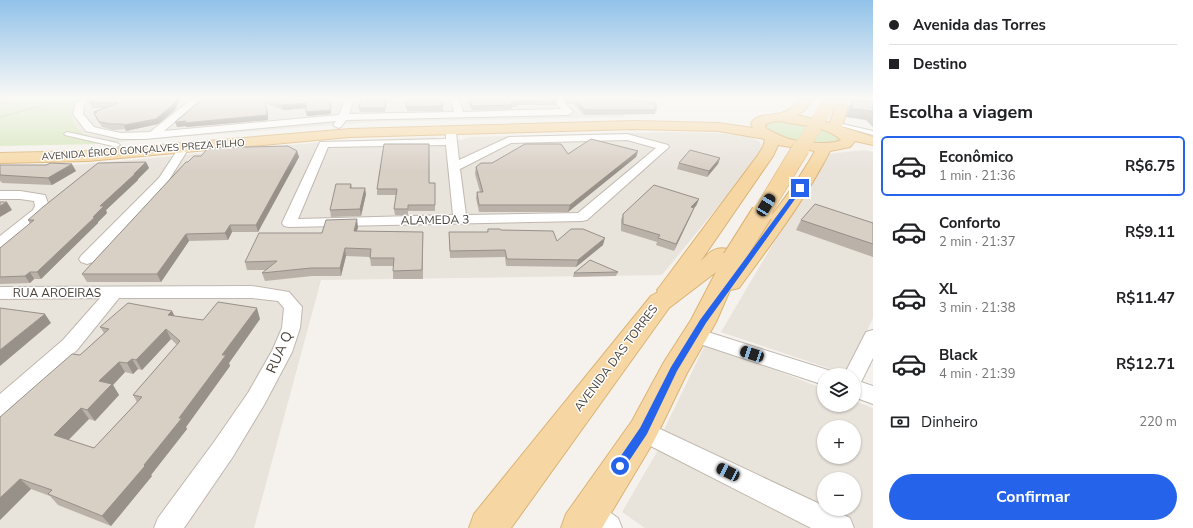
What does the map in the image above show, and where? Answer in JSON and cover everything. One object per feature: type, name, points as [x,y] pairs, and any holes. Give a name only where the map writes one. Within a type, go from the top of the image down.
[{"type":"main road","name":"AVENIDA ÉRICO GONÇALVES PREZA FILHO","points":[[0,158],[181,153],[333,123]]},
{"type":"main road","name":"AVENIDA ÉRICO GONÇALVES PREZA FILHO","points":[[738,123],[772,126],[796,145],[835,147],[872,139]]},
{"type":"main road","points":[[660,302],[765,156],[770,147],[772,126],[777,123]]},
{"type":"main road","name":"AVENIDA DAS TORRES","points":[[592,523],[643,431],[674,370],[699,328],[727,256],[804,123]]},
{"type":"main road","name":"AVENIDA ÉRICO GONÇALVES PREZA FILHO","points":[[0,148],[70,141],[117,145],[267,136],[350,133],[451,136],[669,125],[718,127],[772,126],[808,123]]},
{"type":"main road","name":"AVENIDA ÉRICO GONÇALVES PREZA FILHO","points":[[818,123],[836,126],[872,139]]},
{"type":"main road","name":"AVENIDA DAS TORRES","points":[[488,528],[660,302],[727,256],[822,123]]},
{"type":"main road","points":[[699,328],[787,208],[814,167],[835,147],[848,140],[836,126],[836,123]]},
{"type":"main road","points":[[0,158],[56,153],[70,141]]},
{"type":"main road","points":[[499,528],[537,463]]},
{"type":"street","points":[[85,123],[90,129],[121,136],[317,123]]},
{"type":"street","points":[[153,134],[167,123]]},
{"type":"street","points":[[451,136],[460,220]]},
{"type":"street","name":"ALAMEDA 3","points":[[451,136],[324,144],[289,223],[582,217],[664,147],[627,137],[509,140],[454,166]]},
{"type":"street","points":[[87,259],[163,180],[181,153]]},
{"type":"street","points":[[0,195],[20,195],[40,198],[42,206],[39,212],[0,243]]},
{"type":"street","name":"RUA Q","points":[[114,293],[252,292],[283,296],[293,307],[291,328],[282,352],[256,399],[223,450],[168,528]]},
{"type":"street","name":"RUA AROEIRAS","points":[[0,293],[114,293]]},
{"type":"street","points":[[0,408],[70,345],[114,293]]},
{"type":"street","points":[[699,328],[817,374]]},
{"type":"street","points":[[858,368],[873,337]]},
{"type":"street","points":[[861,391],[873,395]]},
{"type":"street","points":[[643,431],[840,528]]},
{"type":"shaded area","points":[[73,123],[363,123],[117,142],[98,139],[79,130]]},
{"type":"shaded area","points":[[669,132],[714,133],[746,136],[759,141],[764,150],[662,275],[321,280],[254,528],[0,528],[0,166],[61,166],[333,141],[434,137],[440,139],[461,140],[469,137]]},
{"type":"shaded area","points":[[864,150],[873,152],[873,318],[849,368],[828,368],[721,332],[826,154]]},
{"type":"shaded area","points":[[706,343],[817,386],[817,412],[861,412],[861,404],[873,408],[873,528],[853,528],[829,516],[861,516],[861,472],[817,472],[817,510],[662,434]]},
{"type":"shaded area","points":[[661,445],[830,528],[645,528],[622,512]]},
{"type":"green space","points":[[0,123],[74,123],[76,127],[82,132],[90,136],[109,141],[127,141],[103,144],[0,146]]},
{"type":"green space","points":[[768,123],[801,123],[814,124],[842,138],[841,141],[832,143],[802,143],[774,134],[766,129],[765,124]]},
{"type":"building","points":[[103,123],[137,123],[124,125]]},
{"type":"building","points":[[591,139],[638,151],[570,205],[479,205],[477,192],[483,192],[476,167],[481,163],[492,163],[525,144],[561,144],[568,154]]},
{"type":"building","points":[[384,144],[429,144],[429,183],[435,183],[435,205],[408,205],[408,209],[394,209],[397,189],[377,189]]},
{"type":"building","points":[[288,146],[297,151],[256,225],[230,225],[225,233],[186,234],[157,274],[82,274],[186,162],[194,156],[201,156],[208,148]]},
{"type":"building","points":[[690,150],[720,158],[709,171],[679,163]]},
{"type":"building","points":[[146,162],[100,206],[104,206],[93,217],[95,217],[37,272],[30,272],[25,276],[0,277],[0,248],[34,220],[28,220],[98,163]]},
{"type":"building","points":[[51,163],[72,164],[48,178],[0,175],[0,165],[46,165]]},
{"type":"building","points":[[336,184],[351,184],[350,188],[365,188],[360,209],[330,210]]},
{"type":"building","points":[[654,185],[699,199],[691,207],[694,208],[676,244],[658,238],[660,235],[623,224],[623,214]]},
{"type":"building","points":[[0,202],[7,202],[0,206]]},
{"type":"building","points":[[815,204],[873,223],[873,244],[801,220]]},
{"type":"building","points":[[357,219],[354,231],[423,232],[422,270],[393,271],[394,258],[370,258],[371,249],[345,248],[340,268],[311,268],[262,273],[277,261],[245,262],[259,233],[322,233],[326,220]]},
{"type":"building","points":[[488,229],[553,231],[557,241],[571,229],[583,229],[605,238],[578,260],[507,259],[505,250],[450,251],[449,232],[488,232]]},
{"type":"building","points":[[590,260],[618,272],[574,273]]},
{"type":"building","points":[[218,302],[257,308],[222,355],[226,355],[179,418],[182,418],[144,465],[145,466],[102,516],[48,494],[52,490],[20,479],[0,498],[0,417],[72,354],[80,355],[109,329],[100,327],[128,303],[172,311],[168,315],[203,320]],"holes":[[[166,329],[180,341],[133,395],[142,397],[94,448],[54,435],[81,408],[87,410],[112,384],[99,381],[119,362],[127,363],[132,359],[136,360]]]},
{"type":"building","points":[[0,308],[45,314],[0,350]]},
{"type":"route","points":[[620,466],[643,431],[674,370],[703,322],[800,188]]}]
